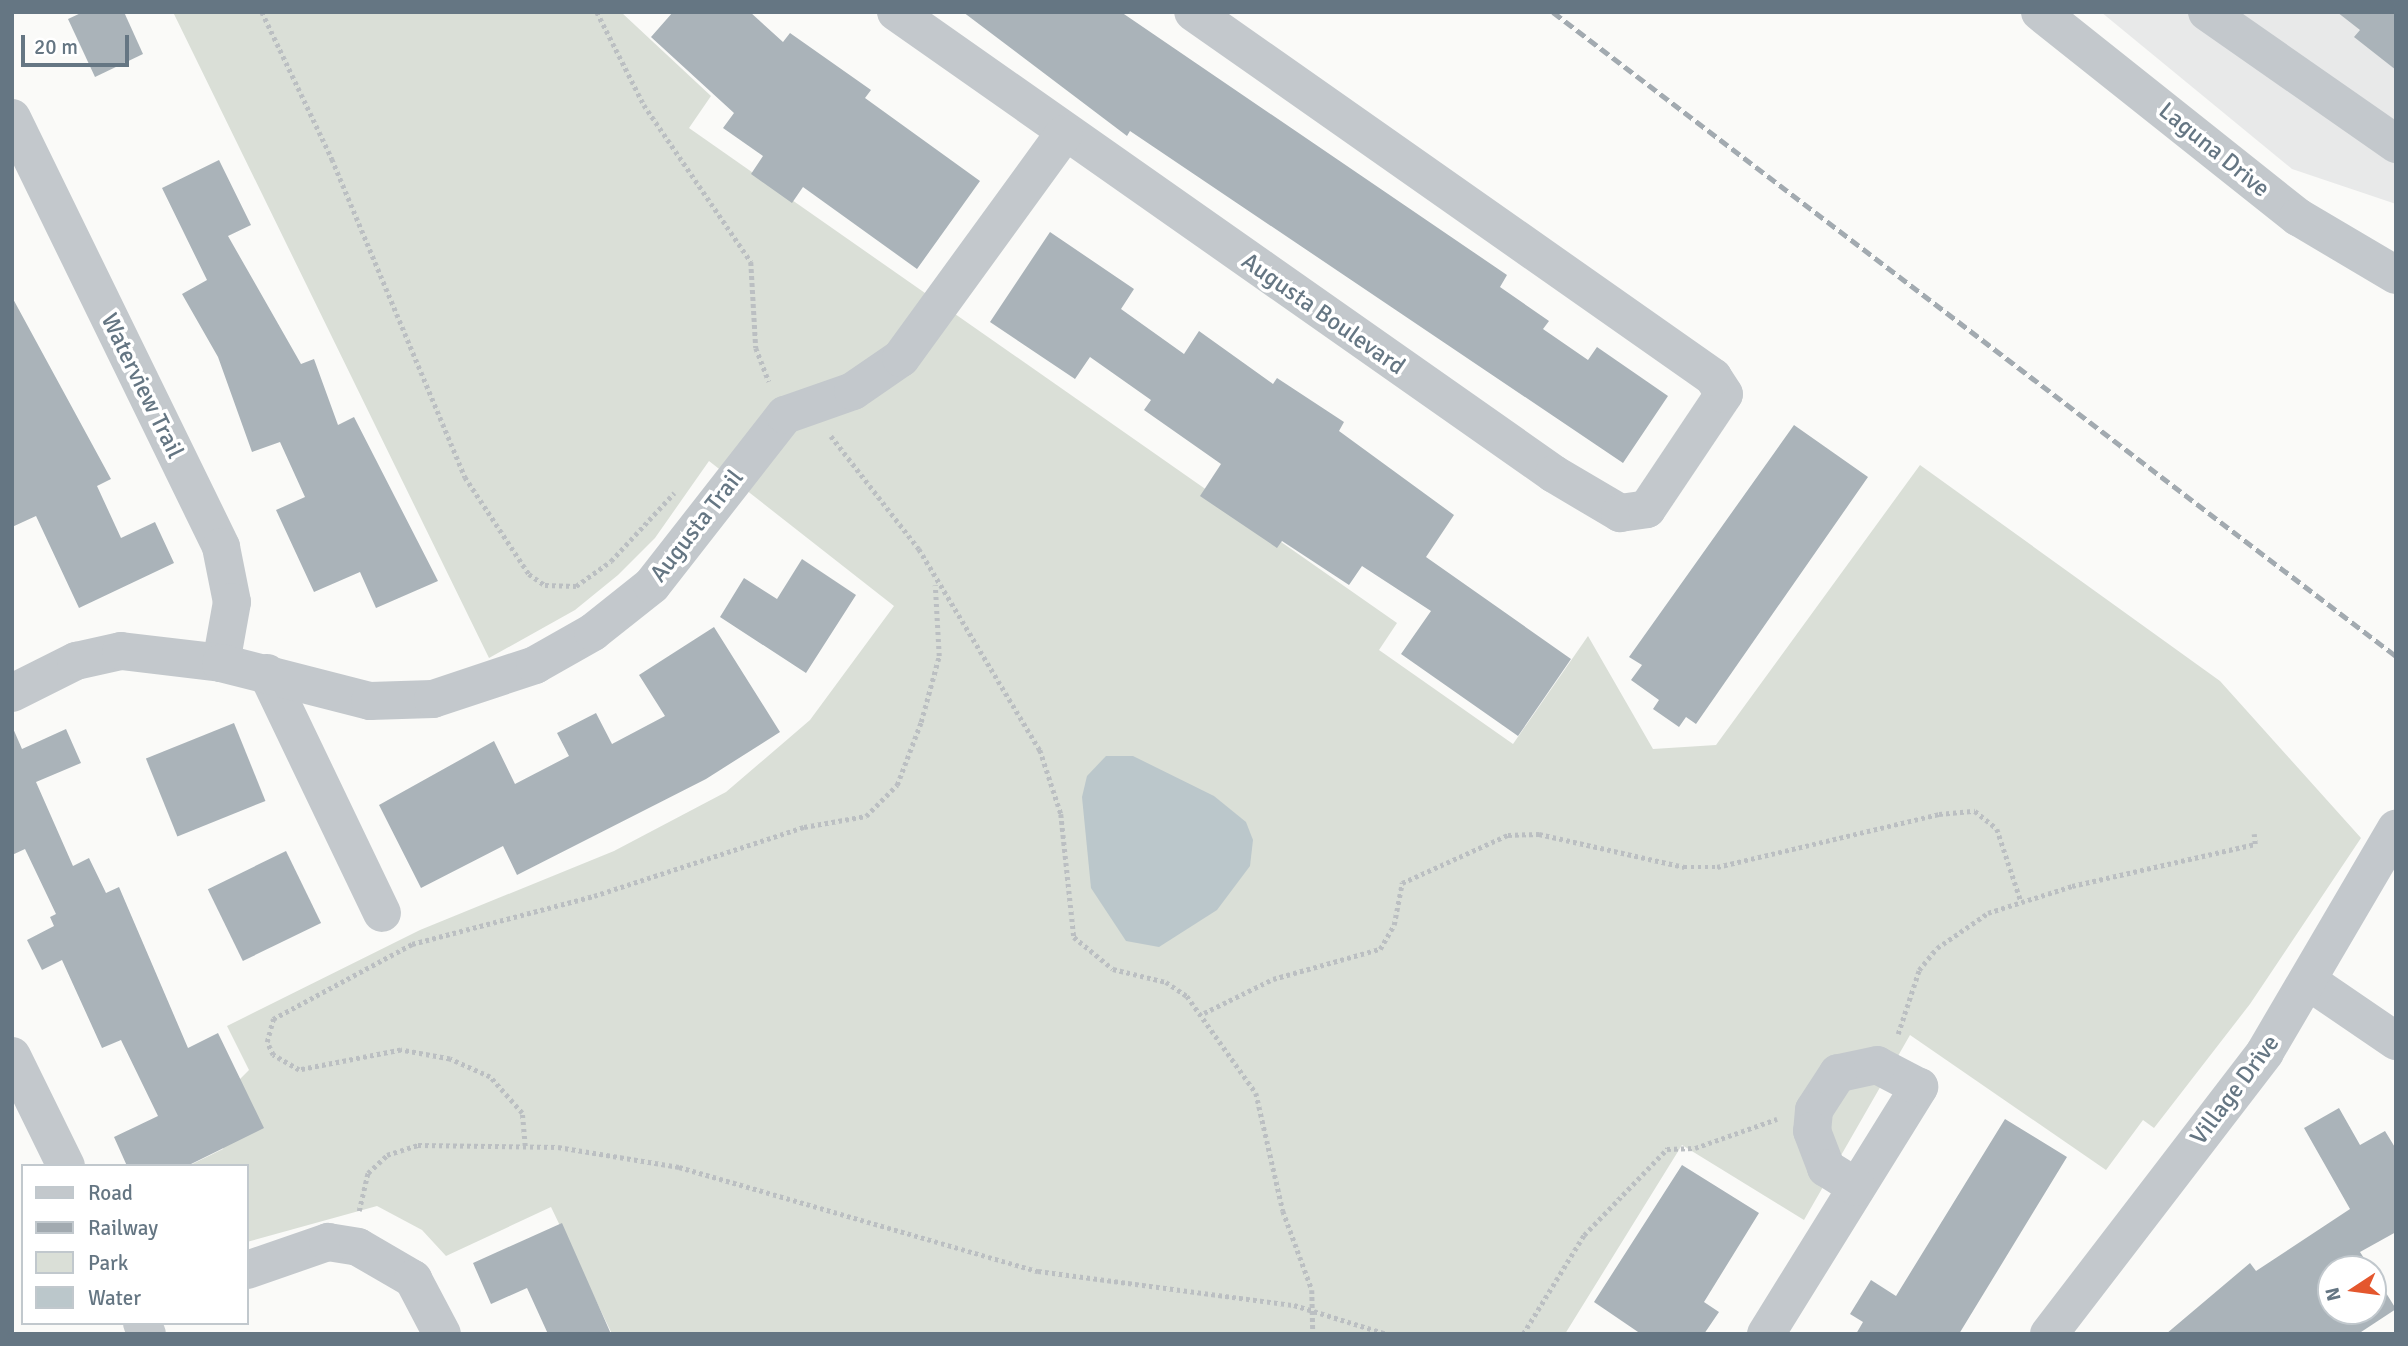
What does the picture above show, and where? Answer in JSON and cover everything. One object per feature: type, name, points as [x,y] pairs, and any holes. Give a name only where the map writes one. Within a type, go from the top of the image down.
[{"type":"street","name":"Augusta Boulevard","points":[[896,12],[1064,134],[1554,474],[1620,513],[1647,509],[1724,394],[1687,356],[1192,12]]},
{"type":"street","name":"Laguna Drive","points":[[2040,12],[2298,217],[2396,275]]},
{"type":"street","points":[[2207,12],[2396,144]]},
{"type":"street","name":"Waterview Trail","points":[[12,118],[220,547],[232,602],[222,663]]},
{"type":"street","points":[[802,409],[853,391],[901,358],[1064,134]]},
{"type":"street","name":"Augusta Trail","points":[[12,693],[76,661],[121,651],[222,663],[370,701],[464,692],[535,665],[593,632],[652,585],[717,503],[802,409]]},
{"type":"street","points":[[267,673],[382,913]]},
{"type":"street","name":"Village Drive","points":[[2049,1334],[2311,983],[2389,840]]},
{"type":"street","points":[[2311,983],[2396,1041]]},
{"type":"street","points":[[12,1056],[64,1164]]},
{"type":"street","points":[[1766,1334],[1919,1087],[1889,1071],[1858,1065],[1838,1073],[1822,1088],[1813,1121],[1826,1168],[1856,1187]]},
{"type":"street","points":[[248,1270],[328,1242],[358,1247],[413,1279],[442,1334]]},
{"type":"path","points":[[262,12],[332,159],[465,477],[529,574],[545,585],[576,586],[611,561],[673,494],[690,485],[717,503]]},
{"type":"path","points":[[597,12],[644,105],[751,262],[756,348],[802,409],[841,451],[919,549],[935,585],[1040,750],[1061,814],[1074,937],[1113,969],[1166,982],[1204,1013],[1263,1110],[1283,1211],[1315,1310],[1313,1334]]},
{"type":"path","points":[[525,1146],[522,1113],[490,1077],[450,1059],[401,1050],[299,1070],[273,1055],[267,1042],[273,1018],[412,944],[593,896],[804,827],[866,816],[897,785],[921,722],[939,656],[935,585]]},
{"type":"path","points":[[1204,1013],[1273,979],[1380,948],[1394,925],[1402,883],[1508,835],[1539,834],[1684,867],[1717,867],[1789,855],[1914,819],[1975,811],[1997,829],[2021,901]]},
{"type":"path","points":[[1889,1071],[1913,980],[1927,960],[1989,913],[2021,901],[2255,844],[2253,834]]},
{"type":"path","points":[[1523,1334],[1584,1235],[1667,1149],[1695,1148],[1764,1121],[1813,1121]]},
{"type":"path","points":[[358,1247],[360,1195],[368,1173],[387,1155],[418,1145],[525,1146],[679,1167],[1038,1271],[1315,1310],[1387,1334]]},
{"type":"shaded area","points":[[2101,12],[2396,12],[2396,204],[2292,169]]},
{"type":"green space","points":[[173,12],[621,12],[711,96],[689,128],[1397,623],[1379,650],[1513,744],[1588,636],[1653,749],[1716,745],[1920,465],[2220,681],[2361,838],[2250,1004],[2154,1128],[2143,1120],[2106,1170],[1910,1035],[1804,1220],[1682,1145],[1565,1334],[612,1334],[551,1207],[446,1256],[422,1230],[377,1206],[248,1242],[248,1164],[192,1164],[223,1149],[236,1083],[249,1070],[227,1026],[420,930],[614,851],[726,792],[810,720],[894,606],[709,461],[655,538],[618,575],[575,610],[489,658]]},
{"type":"water","points":[[1106,756],[1133,756],[1214,796],[1246,822],[1253,840],[1250,866],[1217,910],[1159,947],[1126,941],[1091,888],[1082,797],[1087,776]]},
{"type":"building","points":[[83,12],[124,12],[143,54],[95,77],[68,19]]},
{"type":"building","points":[[673,12],[750,12],[783,42],[790,33],[871,90],[865,98],[980,181],[917,269],[803,187],[792,203],[751,174],[763,156],[723,128],[734,113],[651,37]]},
{"type":"building","points":[[963,12],[1121,12],[1507,275],[1500,287],[1549,321],[1543,329],[1588,360],[1597,347],[1668,396],[1623,463],[1130,131],[1127,136]]},
{"type":"building","points":[[2337,12],[2396,12],[2396,70],[2354,37],[2360,30]]},
{"type":"building","points":[[219,160],[251,225],[228,236],[301,364],[314,359],[338,425],[354,417],[438,581],[376,608],[360,572],[314,592],[276,510],[305,497],[280,442],[252,452],[218,357],[182,294],[207,280],[162,188]]},
{"type":"building","points":[[1050,232],[1134,289],[1121,309],[1184,354],[1199,331],[1273,384],[1277,378],[1344,422],[1339,431],[1454,515],[1426,557],[1571,659],[1518,736],[1401,654],[1431,611],[1362,566],[1349,585],[1282,541],[1277,548],[1200,496],[1221,464],[1144,410],[1151,400],[1090,357],[1075,379],[990,322]]},
{"type":"building","points":[[12,297],[111,479],[97,486],[121,538],[155,522],[174,563],[79,608],[36,516],[12,527]]},
{"type":"building","points":[[1794,425],[1868,477],[1696,724],[1686,717],[1679,727],[1653,709],[1659,700],[1631,680],[1642,665],[1629,657]]},
{"type":"building","points":[[802,559],[856,595],[806,673],[720,617],[744,578],[777,599]]},
{"type":"building","points":[[714,627],[780,732],[706,779],[517,875],[503,846],[421,888],[379,805],[494,741],[515,784],[569,756],[557,733],[596,713],[612,744],[665,716],[639,675]]},
{"type":"building","points":[[234,723],[265,801],[177,836],[146,759]]},
{"type":"building","points":[[12,726],[22,749],[66,729],[81,763],[36,782],[73,866],[89,858],[106,893],[119,887],[188,1048],[218,1033],[264,1128],[191,1164],[126,1164],[114,1137],[158,1116],[121,1040],[102,1048],[62,960],[42,970],[27,940],[54,926],[50,917],[56,914],[25,849],[12,855]]},
{"type":"building","points":[[286,851],[321,923],[243,961],[208,889]]},
{"type":"building","points":[[2339,1108],[2360,1145],[2385,1131],[2396,1149],[2396,1232],[2360,1252],[2362,1255],[2317,1255],[2317,1325],[2372,1325],[2358,1334],[2166,1334],[2250,1263],[2256,1271],[2350,1209],[2304,1128]]},
{"type":"building","points":[[2005,1119],[2067,1157],[1959,1334],[1856,1334],[1863,1322],[1850,1314],[1871,1280],[1896,1296]]},
{"type":"building","points":[[1682,1165],[1759,1213],[1704,1302],[1719,1312],[1704,1334],[1641,1334],[1594,1302]]},
{"type":"building","points":[[562,1223],[611,1334],[548,1334],[527,1288],[491,1304],[473,1263]]},
{"type":"building","points":[[2387,1295],[2396,1309],[2387,1315]]},
{"type":"railway","points":[[1553,12],[2396,656]]}]
